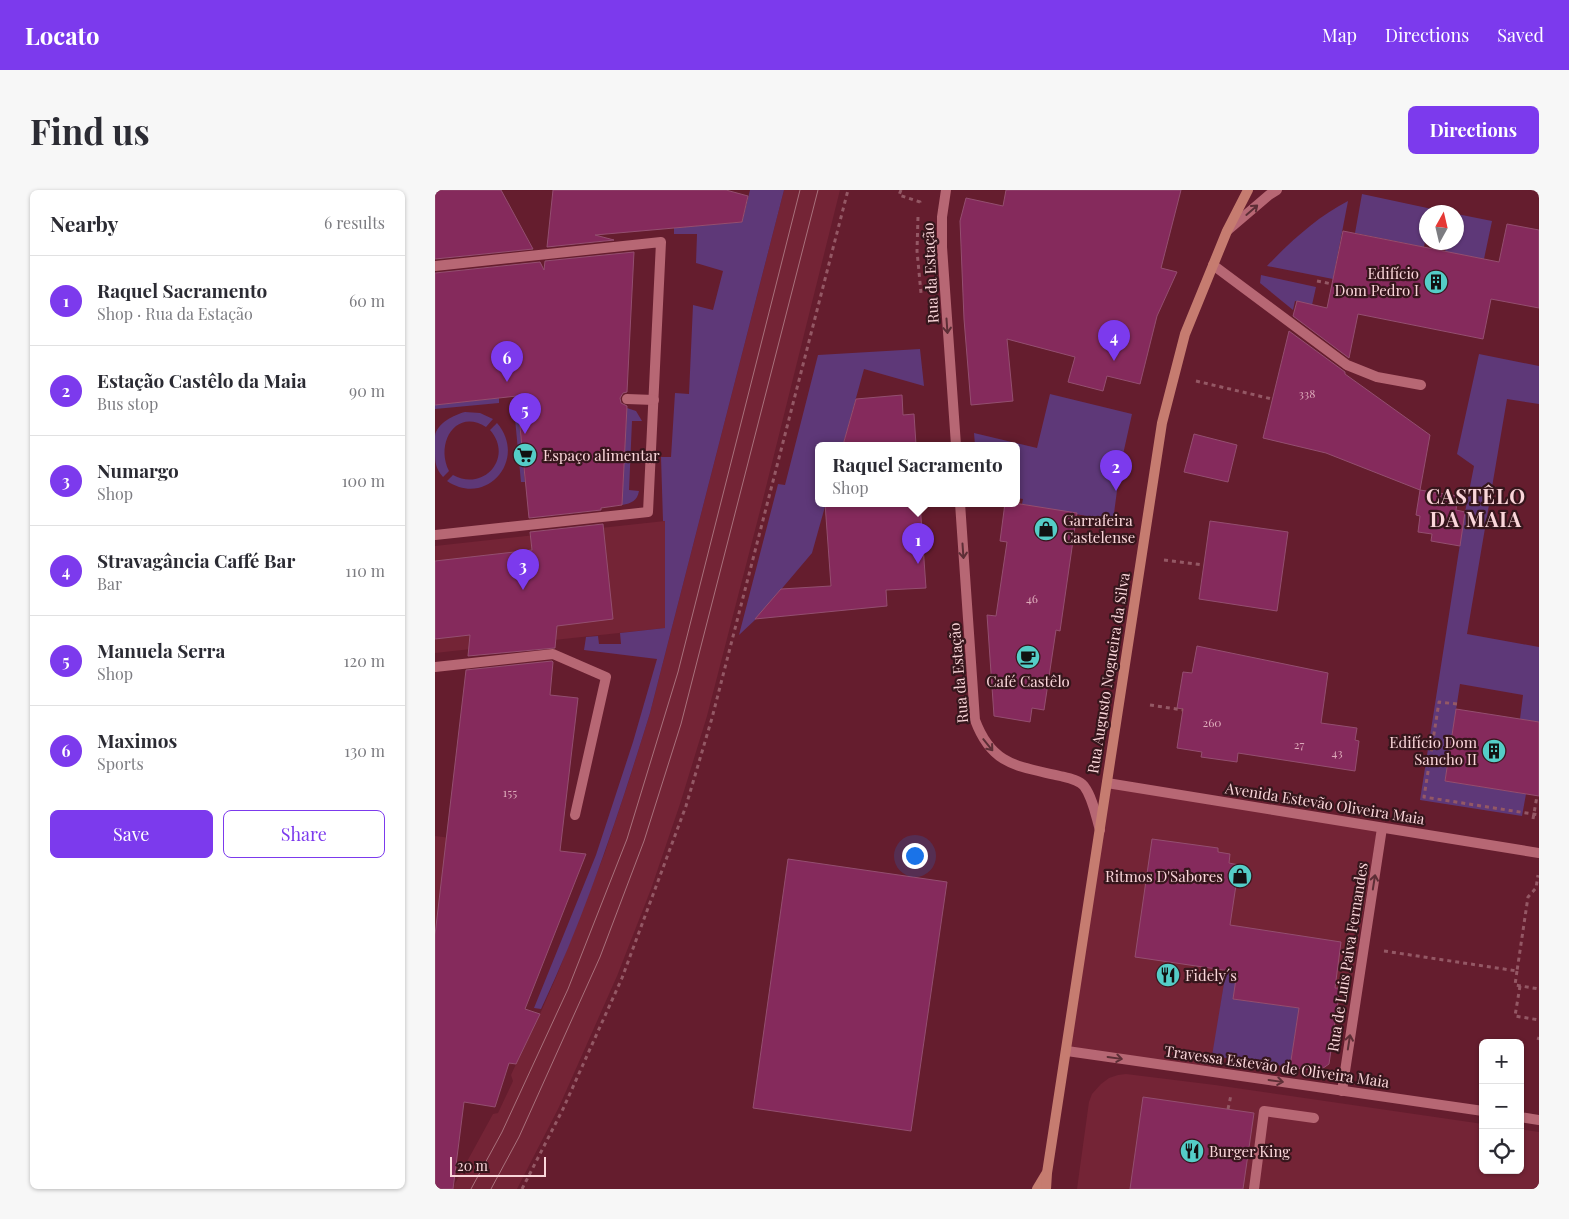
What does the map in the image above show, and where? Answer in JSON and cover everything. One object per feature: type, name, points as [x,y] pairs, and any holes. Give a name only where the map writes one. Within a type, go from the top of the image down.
[{"type":"main road","name":"Rua Augusto Nogueira da Silva","points":[[1046,1189],[1162,423],[1185,334],[1227,231],[1248,190]]},
{"type":"main road","name":"Rua Augusto Nogueira da Silva","points":[[1037,1189],[1047,1173]]},
{"type":"street","name":"Rua da Estação","points":[[946,190],[942,217],[942,247],[956,442]]},
{"type":"street","points":[[1227,231],[1277,190]]},
{"type":"street","points":[[435,266],[661,242],[648,512],[435,535]]},
{"type":"street","points":[[1213,265],[1347,364],[1377,377],[1421,385]]},
{"type":"street","points":[[627,399],[654,400]]},
{"type":"street","name":"Rua da Estação","points":[[960,507],[975,720],[981,734],[988,746],[1009,763],[1027,769],[1071,778],[1084,785],[1090,797],[1100,830]]},
{"type":"street","points":[[435,666],[553,654],[606,677],[575,815]]},
{"type":"street","name":"Avenida Estevão Oliveira Maia","points":[[1107,783],[1539,853]]},
{"type":"street","name":"Rua de Luis Paiva Fernandes","points":[[1342,1091],[1382,828]]},
{"type":"street","name":"Travessa Estevão de Oliveira Maia","points":[[1067,1051],[1479,1110]]},
{"type":"street","points":[[1254,1189],[1264,1111],[1314,1118]]},
{"type":"street","points":[[1524,1118],[1539,1120]]},
{"type":"path","points":[[522,1189],[563,1110],[622,978],[685,806],[712,718],[849,190]]},
{"type":"path","points":[[1317,281],[1332,284]]},
{"type":"path","points":[[1196,381],[1272,399]]},
{"type":"path","points":[[1164,560],[1203,565]]},
{"type":"path","points":[[1457,704],[1439,702],[1424,797],[1534,816],[1539,815]]},
{"type":"path","points":[[1150,705],[1183,710]]},
{"type":"path","points":[[1534,816],[1537,796]]},
{"type":"path","points":[[1539,869],[1536,888],[1528,897],[1515,985],[1539,989]]},
{"type":"path","points":[[1375,949],[1517,971]]},
{"type":"path","points":[[1520,986],[1515,1016],[1539,1020]]},
{"type":"shaded area","points":[[750,190],[784,190],[650,713],[614,826],[573,937],[541,1009],[534,1008],[596,855],[633,742],[657,659],[584,650],[586,637],[598,636],[599,644],[621,644],[620,633],[665,628],[665,521],[663,521],[661,457],[671,457],[675,393],[689,394],[693,305],[713,310],[723,271],[696,263],[697,234],[674,234],[674,228],[742,222]]},
{"type":"shaded area","points":[[784,190],[840,190],[707,716],[680,804],[651,889],[617,976],[559,1107],[517,1189],[452,1189],[493,1114],[498,1113],[513,1081],[511,1075],[516,1064],[435,1072],[435,836],[525,847],[525,1009],[540,1014],[605,852],[650,713]]},
{"type":"shaded area","points":[[1362,194],[1419,206],[1419,246],[1355,233]]},
{"type":"shaded area","points":[[1348,201],[1333,279],[1267,266],[1305,230],[1326,214]]},
{"type":"shaded area","points":[[1464,215],[1492,221],[1484,259],[1445,252],[1445,250],[1464,250]]},
{"type":"shaded area","points":[[1261,275],[1316,287],[1312,305],[1295,301],[1293,310],[1260,283]]},
{"type":"shaded area","points":[[920,349],[924,386],[864,369],[844,442],[815,442],[815,507],[825,507],[812,553],[756,619],[739,635],[778,484],[785,485],[818,355]]},
{"type":"shaded area","points":[[1479,354],[1539,366],[1539,404],[1507,399],[1467,634],[1539,647],[1539,722],[1520,719],[1523,695],[1460,684],[1445,781],[1526,794],[1522,816],[1420,800],[1465,512],[1474,466],[1457,454]]},
{"type":"shaded area","points":[[1050,394],[1132,414],[1120,468],[1113,521],[1022,504],[1023,499],[1020,498],[1020,444],[1037,448]]},
{"type":"shaded area","points":[[499,398],[499,403],[435,409],[435,405]]},
{"type":"shaded area","points":[[514,408],[518,408],[525,482],[521,482]]},
{"type":"shaded area","points":[[627,408],[636,411],[642,421],[632,421],[629,490],[639,491],[633,501],[622,505]]},
{"type":"shaded area","points":[[465,412],[480,413],[493,419],[486,427],[475,422],[466,422],[457,425],[451,431],[445,450],[445,460],[449,471],[443,477],[436,463],[436,431],[442,423]]},
{"type":"shaded area","points":[[497,423],[505,437],[508,451],[505,464],[499,476],[489,484],[476,488],[462,488],[447,481],[453,475],[464,479],[475,479],[485,475],[492,469],[497,461],[499,451],[497,440],[490,430]]},
{"type":"shaded area","points":[[974,433],[1012,442],[975,442]]},
{"type":"shaded area","points":[[665,521],[665,628],[435,653],[435,546]]},
{"type":"shaded area","points":[[1110,787],[1377,831],[1350,990],[1226,971],[1211,1069],[1070,1048]]},
{"type":"shaded area","points":[[1226,971],[1237,973],[1233,999],[1299,1008],[1290,1067],[1212,1056]]},
{"type":"shaded area","points":[[1126,1074],[1215,1085],[1479,1123],[1479,1174],[1524,1174],[1524,1130],[1539,1132],[1539,1189],[1077,1189],[1089,1102],[1092,1094],[1101,1084],[1109,1078]]},
{"type":"building","points":[[435,190],[501,190],[533,249],[435,259]]},
{"type":"building","points":[[553,190],[726,190],[748,196],[742,222],[595,235],[614,240],[547,247]]},
{"type":"building","points":[[1006,190],[1181,190],[1161,268],[1177,272],[1157,316],[1140,384],[1107,376],[1103,391],[1068,382],[1075,357],[1007,339],[1013,401],[971,405],[964,319],[960,221],[966,198],[1003,206]]},
{"type":"building","name":"Edifício Dom Pedro I","points":[[1507,224],[1539,230],[1539,308],[1491,299],[1483,339],[1358,314],[1349,358],[1293,316],[1297,301],[1327,308],[1343,231],[1419,246],[1419,250],[1439,250],[1499,262]]},
{"type":"building","points":[[634,252],[627,392],[623,393],[620,398],[621,403],[627,406],[622,505],[601,508],[601,510],[529,518],[517,396],[435,405],[435,273],[540,262],[544,270],[545,261]]},
{"type":"building","points":[[1289,331],[1430,435],[1420,490],[1326,453],[1263,438]]},
{"type":"building","points":[[902,395],[903,415],[914,414],[916,442],[844,442],[856,399]]},
{"type":"building","points":[[1194,434],[1237,445],[1228,482],[1184,472]]},
{"type":"building","points":[[1420,490],[1458,496],[1456,510],[1465,512],[1460,546],[1431,541],[1432,534],[1418,532],[1420,516],[1416,515]]},
{"type":"building","points":[[1020,504],[1077,513],[1060,631],[1056,630],[1044,710],[1032,708],[1030,722],[994,716],[987,615],[996,616],[1007,542],[1000,541],[1004,507],[1020,507]]},
{"type":"building","points":[[825,507],[920,507],[926,588],[886,590],[887,606],[755,619],[781,589],[831,586]]},
{"type":"building","points":[[1210,521],[1288,532],[1277,611],[1199,599]]},
{"type":"building","points":[[603,524],[613,619],[557,626],[555,648],[468,656],[470,635],[435,639],[435,561],[532,550],[530,532]]},
{"type":"building","points":[[1197,646],[1328,673],[1321,723],[1357,728],[1355,740],[1359,741],[1355,771],[1238,753],[1237,762],[1201,757],[1202,752],[1177,748],[1183,709],[1177,708],[1183,672],[1192,673]]},
{"type":"building","points":[[552,661],[550,695],[578,698],[560,851],[586,854],[525,1009],[540,1014],[516,1064],[509,1063],[495,1107],[464,1102],[453,1189],[435,1189],[435,935],[466,670]]},
{"type":"building","name":"Edifício Dom Sancho II","points":[[1456,709],[1539,722],[1539,796],[1445,781]]},
{"type":"building","points":[[1152,839],[1218,848],[1218,852],[1230,854],[1229,863],[1239,865],[1230,925],[1341,942],[1335,988],[1340,988],[1329,1064],[1319,1071],[1290,1067],[1299,1008],[1233,999],[1237,972],[1135,957]]},
{"type":"building","points":[[788,859],[947,882],[911,1131],[753,1108]]},
{"type":"building","name":"Burger King","points":[[1143,1097],[1254,1113],[1243,1189],[1130,1189]]},
{"type":"tram line","points":[[471,1189],[502,1132],[568,989],[627,839],[678,672],[800,190]]},
{"type":"tram line","points":[[491,1189],[519,1137],[600,957],[644,841],[681,724],[818,190]]},
{"type":"place","name":"Edifício Dom Pedro I","points":[[1436,282]]},
{"type":"place","name":"Stravagância Caffé Bar","points":[[1114,361]]},
{"type":"place","name":"Maximos","points":[[507,382]]},
{"type":"place","name":"Manuela Serra","points":[[525,434]]},
{"type":"place","name":"Espaço alimentar","points":[[525,455]]},
{"type":"place","name":"Estação Castêlo da Maia","points":[[1116,491]]},
{"type":"place","name":"Garrafeira Castelense","points":[[1046,529]]},
{"type":"place","name":"Raquel Sacramento","points":[[918,564]]},
{"type":"place","name":"Numargo","points":[[523,590]]},
{"type":"place","name":"Café Castêlo","points":[[1028,657]]},
{"type":"place","name":"Edifício Dom Sancho II","points":[[1494,751]]},
{"type":"place","name":"Ritmos D'Sabores","points":[[1240,876]]},
{"type":"place","name":"Fidely´s","points":[[1168,975]]},
{"type":"place","name":"Burger King","points":[[1192,1151]]},
{"type":"district","name":"CASTÊLO DA MAIA","points":[[1476,506]]}]
